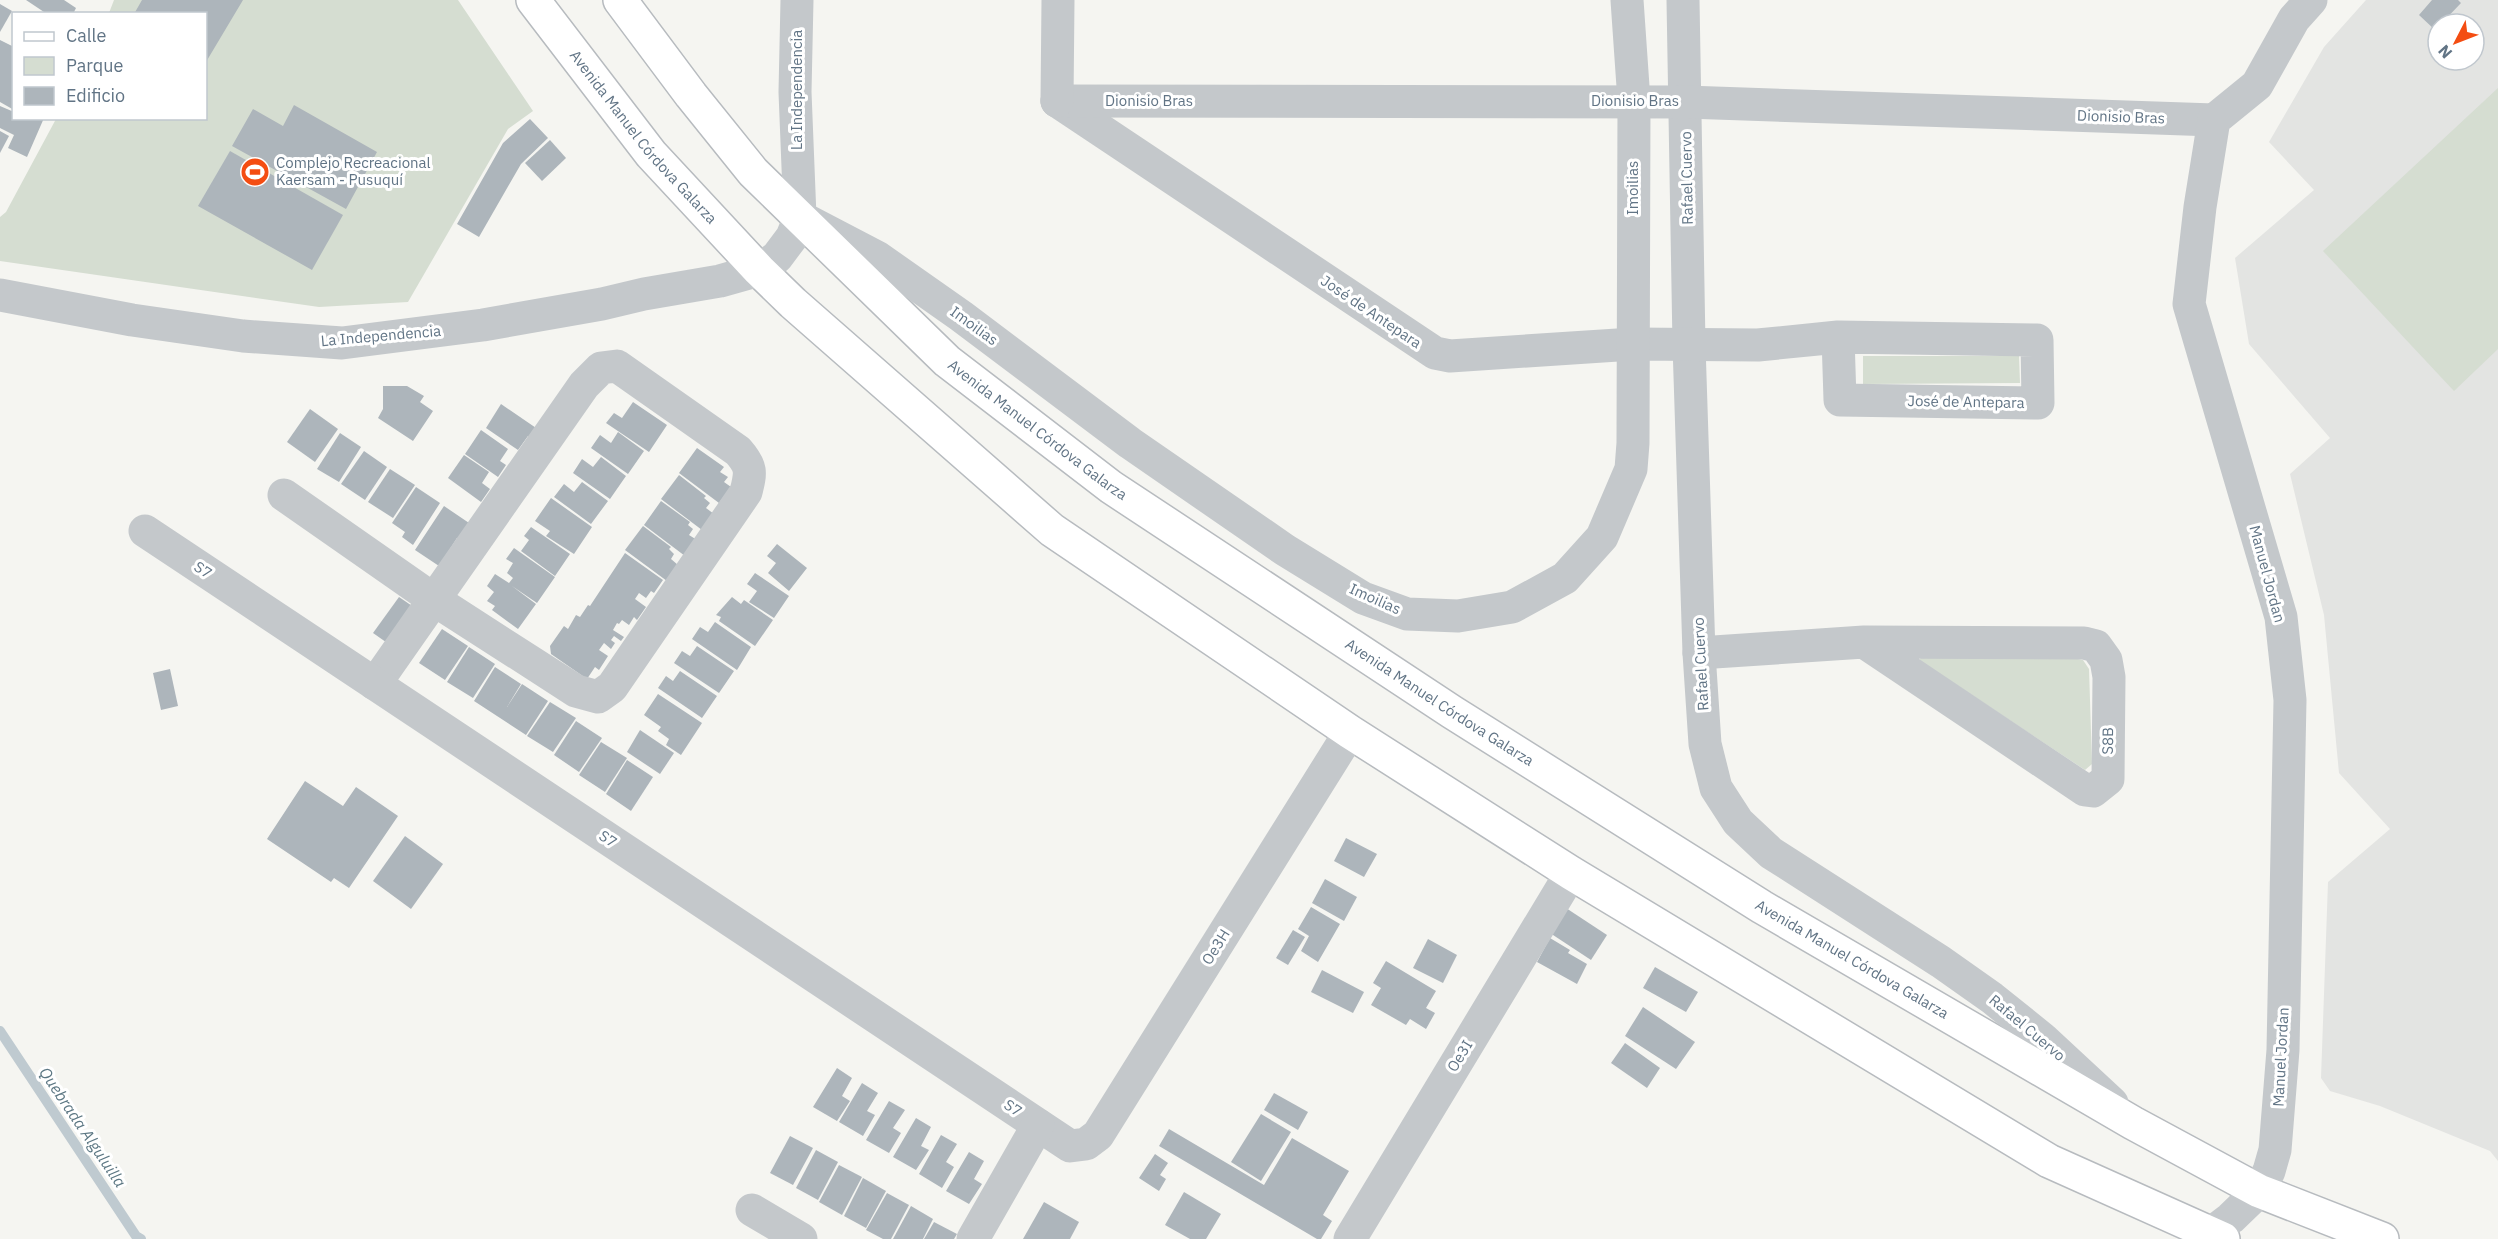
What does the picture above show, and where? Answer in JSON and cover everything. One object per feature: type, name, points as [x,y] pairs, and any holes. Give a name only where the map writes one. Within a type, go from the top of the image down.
[{"type":"main road","name":"Avenida Manuel Córdova Galarza","points":[[533,0],[651,154],[759,270],[1052,530],[1350,732],[1570,873],[2049,1161],[2216,1236]]},
{"type":"main road","name":"Avenida Manuel Córdova Galarza","points":[[620,0],[691,95],[753,172],[947,361],[1111,487],[1452,712],[1762,907],[2133,1123],[2259,1191],[2382,1239]]},
{"type":"street","name":"La Independencia","points":[[797,0],[795,92],[800,217]]},
{"type":"street","points":[[1056,101],[1058,0]]},
{"type":"street","name":"Imoilias","points":[[800,217],[877,257],[961,316],[1130,443],[1285,550],[1363,598],[1407,614],[1458,616],[1512,607],[1565,578],[1602,537],[1631,469],[1634,101],[1627,0]]},
{"type":"street","name":"Rafael Cuervo","points":[[1683,0],[1689,345],[1699,653],[1705,744],[1716,788],[1738,822],[1771,853],[1941,962],[1992,998],[2043,1039],[2133,1123]]},
{"type":"street","points":[[2214,120],[2257,85],[2299,6]]},
{"type":"street","name":"Dionisio Bras","points":[[1056,101],[1634,101],[2214,120]]},
{"type":"street","name":"José de Antepara","points":[[1056,101],[1435,353],[1450,356],[1633,344],[1758,345],[1838,337],[2037,340],[2038,403],[1840,400],[1838,337]]},
{"type":"street","name":"Manuel Jordan","points":[[2214,120],[2200,207],[2189,304],[2281,617],[2290,700],[2283,1050],[2275,1150],[2269,1171],[2259,1191]]},
{"type":"street","points":[[759,270],[777,257],[792,237],[800,217]]},
{"type":"street","name":"La Independencia","points":[[0,295],[132,320],[243,336],[342,343],[483,325],[720,281],[759,270]]},
{"type":"street","points":[[284,495],[433,599],[576,691],[598,697],[612,687],[746,492],[750,476],[748,463],[738,451],[617,366],[600,368],[584,385],[433,599],[400,651],[375,684]]},
{"type":"street","name":"S7","points":[[146,531],[1070,1146]]},
{"type":"street","name":"S8B","points":[[1699,653],[1864,642],[2084,643],[2096,646],[2106,660],[2109,677],[2108,779],[2093,790],[2085,790],[1864,642]]},
{"type":"street","name":"Oe3H","points":[[1070,1146],[1086,1144],[1098,1135],[1350,732]]},
{"type":"street","name":"Oe3I","points":[[1350,1239],[1570,873]]},
{"type":"street","points":[[973,1239],[1038,1125]]},
{"type":"street","points":[[2216,1236],[2259,1191]]},
{"type":"street","points":[[752,1210],[801,1239]]},
{"type":"shaded area","points":[[2366,0],[2498,0],[2498,1161],[2490,1151],[2380,1106],[2330,1091],[2321,1078],[2328,882],[2390,829],[2339,773],[2324,615],[2290,474],[2330,438],[2249,344],[2235,258],[2314,190],[2269,142],[2324,47]]},
{"type":"green space","name":"Complejo Recreacional Kaersam - Pusuquí","points":[[114,0],[458,0],[533,111],[508,129],[408,302],[319,307],[0,261],[0,217],[6,212],[55,120],[207,120],[207,12],[109,12]]},
{"type":"green space","points":[[2498,88],[2498,349],[2454,391],[2323,251]]},
{"type":"green space","points":[[1863,356],[2019,356],[2020,383],[1863,384]]},
{"type":"green space","points":[[1923,656],[2068,657],[2083,660],[2089,669],[2092,764],[2085,770],[1919,660]]},
{"type":"building","points":[[26,0],[64,0],[76,8],[74,12],[44,12]]},
{"type":"building","points":[[142,0],[243,0],[207,60],[207,12],[135,12]]},
{"type":"building","points":[[2432,0],[2458,0],[2461,3],[2452,12],[2426,12],[2426,22],[2419,15]]},
{"type":"building","points":[[0,4],[12,11],[0,32]]},
{"type":"building","points":[[0,40],[12,46],[12,109],[0,102]]},
{"type":"building","points":[[294,105],[377,152],[346,209],[232,146],[253,109],[283,126]]},
{"type":"building","points":[[0,106],[12,111],[12,120],[43,120],[27,157],[8,148],[14,135],[0,128]]},
{"type":"building","points":[[530,119],[548,138],[521,164],[479,237],[457,224],[503,143]]},
{"type":"building","points":[[0,131],[9,136],[0,153]]},
{"type":"building","points":[[550,140],[566,158],[542,181],[525,163]]},
{"type":"building","points":[[230,151],[343,215],[312,270],[198,206]]},
{"type":"building","points":[[383,386],[407,386],[424,396],[420,402],[433,411],[413,441],[378,418],[383,409]]},
{"type":"building","points":[[633,402],[667,425],[649,452],[606,423],[614,413],[622,418]]},
{"type":"building","points":[[501,404],[539,430],[532,439],[528,436],[518,450],[486,428]]},
{"type":"building","points":[[310,409],[338,429],[315,462],[287,442]]},
{"type":"building","points":[[481,430],[508,449],[500,461],[506,465],[498,477],[465,454]]},
{"type":"building","points":[[618,432],[644,451],[628,474],[591,448],[600,435],[611,443]]},
{"type":"building","points":[[340,433],[361,447],[339,482],[317,469]]},
{"type":"building","points":[[697,448],[724,467],[720,472],[728,477],[724,482],[731,487],[719,503],[679,473]]},
{"type":"building","points":[[364,451],[387,467],[365,500],[341,484]]},
{"type":"building","points":[[464,455],[489,472],[482,483],[490,489],[481,502],[448,478]]},
{"type":"building","points":[[601,457],[626,476],[610,499],[573,473],[582,459],[593,467]]},
{"type":"building","points":[[390,469],[415,485],[393,518],[368,502]]},
{"type":"building","points":[[679,475],[706,496],[704,498],[710,503],[706,508],[714,514],[702,530],[661,499]]},
{"type":"building","points":[[582,482],[608,501],[591,524],[554,497],[564,484],[574,492]]},
{"type":"building","points":[[416,487],[440,503],[413,545],[402,537],[405,532],[392,523]]},
{"type":"building","points":[[551,498],[592,527],[574,554],[546,536],[550,531],[535,521]]},
{"type":"building","points":[[661,501],[690,522],[688,525],[693,529],[689,535],[697,540],[685,556],[644,525]]},
{"type":"building","points":[[444,506],[472,525],[462,542],[457,538],[439,566],[415,550]]},
{"type":"building","points":[[643,526],[671,547],[669,549],[674,554],[671,559],[678,565],[667,581],[625,550]]},
{"type":"building","points":[[531,527],[570,554],[555,576],[521,551],[529,540],[524,536]]},
{"type":"building","points":[[777,544],[807,568],[789,591],[768,573],[776,563],[767,556]]},
{"type":"building","points":[[514,548],[555,577],[537,603],[512,586],[536,604],[518,629],[492,610],[495,606],[487,601],[494,592],[487,586],[495,574],[509,583],[513,578],[507,573],[513,563],[506,559]]},
{"type":"building","points":[[625,553],[663,580],[654,593],[651,591],[646,598],[639,593],[635,599],[646,607],[637,620],[634,617],[629,625],[622,620],[619,624],[617,623],[613,630],[624,637],[621,641],[614,636],[611,640],[615,643],[611,649],[604,643],[599,650],[608,656],[599,670],[595,667],[587,679],[551,654],[550,646],[564,626],[568,629],[576,615],[580,617],[588,605],[590,606]]},
{"type":"building","points":[[755,573],[789,596],[774,618],[749,602],[757,591],[747,584]]},
{"type":"building","points":[[399,597],[418,610],[393,647],[373,633]]},
{"type":"building","points":[[732,597],[741,604],[744,600],[773,620],[755,646],[719,621],[721,617],[716,615]]},
{"type":"building","points":[[715,622],[751,647],[737,670],[692,639],[700,627],[708,632]]},
{"type":"building","points":[[442,629],[468,646],[445,680],[419,663]]},
{"type":"building","points":[[697,646],[734,671],[719,693],[674,663],[682,651],[690,656]]},
{"type":"building","points":[[469,647],[495,664],[473,698],[447,682]]},
{"type":"building","points":[[495,667],[521,684],[507,707],[522,684],[548,701],[526,735],[474,701]]},
{"type":"building","points":[[170,669],[178,706],[161,710],[153,673]]},
{"type":"building","points":[[680,671],[717,696],[702,718],[658,688],[666,676],[673,681]]},
{"type":"building","points":[[658,694],[702,723],[681,755],[666,745],[669,739],[658,731],[661,727],[644,715]]},
{"type":"building","points":[[550,702],[576,718],[553,752],[527,736]]},
{"type":"building","points":[[576,721],[602,738],[579,772],[554,755]]},
{"type":"building","points":[[640,730],[674,753],[660,774],[627,752]]},
{"type":"building","points":[[601,742],[627,758],[605,792],[579,775]]},
{"type":"building","points":[[627,760],[653,777],[631,811],[606,794]]},
{"type":"building","points":[[305,781],[343,806],[356,787],[398,816],[349,888],[334,878],[331,882],[267,839]]},
{"type":"building","points":[[405,836],[443,864],[411,909],[373,881]]},
{"type":"building","points":[[1346,838],[1377,854],[1364,877],[1334,861]]},
{"type":"building","points":[[1325,879],[1357,897],[1344,921],[1312,903]]},
{"type":"building","points":[[1311,907],[1340,924],[1318,962],[1301,951],[1309,936],[1298,929]]},
{"type":"building","points":[[1566,908],[1607,935],[1591,960],[1550,933]]},
{"type":"building","points":[[1293,930],[1305,937],[1288,965],[1276,958]]},
{"type":"building","points":[[1550,938],[1570,950],[1568,953],[1587,964],[1577,984],[1537,962]]},
{"type":"building","points":[[1428,939],[1457,955],[1443,983],[1413,968]]},
{"type":"building","points":[[1386,961],[1436,991],[1426,1008],[1435,1013],[1426,1029],[1410,1019],[1406,1025],[1371,1005],[1381,988],[1373,983]]},
{"type":"building","points":[[1655,967],[1698,992],[1686,1012],[1643,988]]},
{"type":"building","points":[[1322,970],[1364,992],[1353,1013],[1311,992]]},
{"type":"building","points":[[1643,1007],[1695,1042],[1676,1069],[1625,1036]]},
{"type":"building","points":[[1625,1043],[1660,1068],[1647,1088],[1611,1063]]},
{"type":"building","points":[[837,1068],[852,1078],[842,1096],[850,1101],[837,1121],[813,1107]]},
{"type":"building","points":[[862,1083],[878,1093],[867,1111],[875,1115],[863,1136],[839,1122]]},
{"type":"building","points":[[1274,1093],[1308,1112],[1298,1130],[1264,1110]]},
{"type":"building","points":[[889,1101],[905,1110],[893,1128],[901,1133],[889,1153],[866,1140]]},
{"type":"building","points":[[1261,1114],[1291,1132],[1261,1181],[1231,1162]]},
{"type":"building","points":[[916,1118],[931,1127],[921,1146],[929,1150],[916,1170],[893,1157]]},
{"type":"building","points":[[1169,1129],[1264,1185],[1292,1138],[1349,1171],[1323,1215],[1332,1221],[1321,1239],[1317,1239],[1159,1146]]},
{"type":"building","points":[[941,1135],[957,1144],[946,1162],[954,1167],[942,1188],[919,1174]]},
{"type":"building","points":[[790,1136],[813,1148],[793,1185],[770,1173]]},
{"type":"building","points":[[816,1150],[838,1162],[818,1200],[796,1188]]},
{"type":"building","points":[[969,1152],[984,1161],[974,1179],[982,1184],[969,1204],[946,1191]]},
{"type":"building","points":[[1155,1154],[1168,1163],[1160,1175],[1166,1179],[1159,1191],[1139,1178]]},
{"type":"building","points":[[839,1165],[862,1177],[842,1215],[819,1202]]},
{"type":"building","points":[[863,1178],[886,1191],[866,1228],[844,1216]]},
{"type":"building","points":[[1184,1192],[1221,1214],[1206,1239],[1190,1239],[1165,1225]]},
{"type":"building","points":[[887,1193],[909,1205],[891,1239],[883,1239],[866,1230]]},
{"type":"building","points":[[1044,1202],[1079,1222],[1070,1239],[1023,1239]]},
{"type":"building","points":[[911,1206],[933,1219],[923,1239],[893,1239]]},
{"type":"building","points":[[934,1222],[957,1234],[954,1239],[924,1239]]},
{"type":"waterway","name":"Quebrada Alguluilla","points":[[0,1031],[136,1236],[141,1239]]},
{"type":"place","name":"Complejo Recreacional Kaersam - Pusuquí","points":[[255,172]]}]
